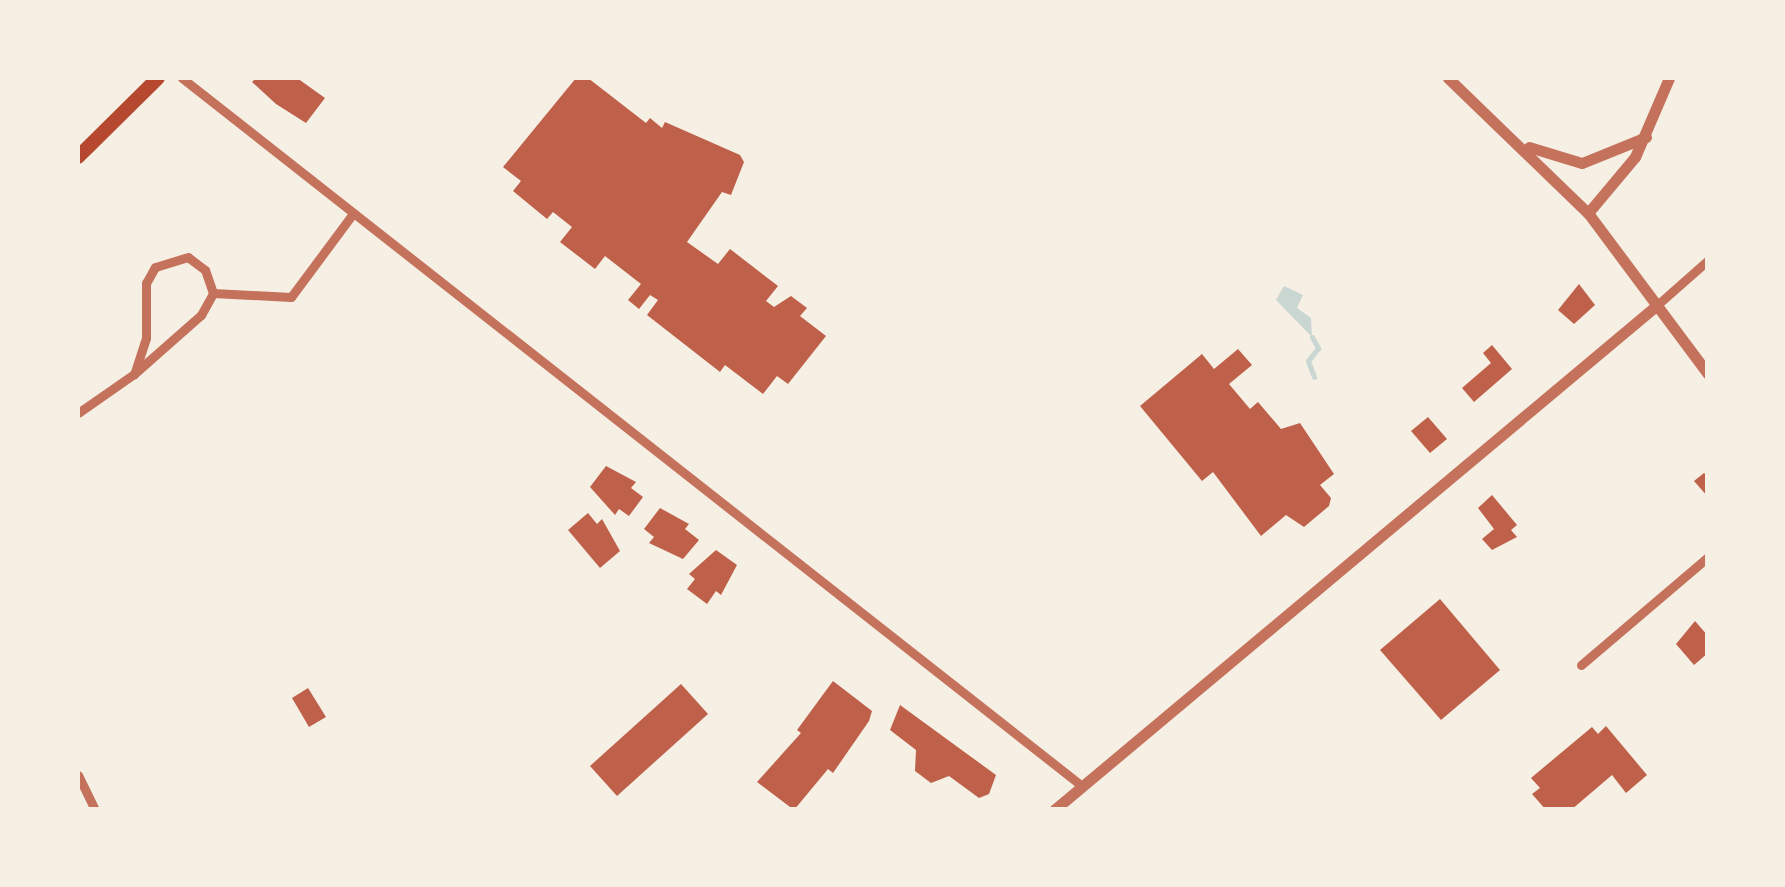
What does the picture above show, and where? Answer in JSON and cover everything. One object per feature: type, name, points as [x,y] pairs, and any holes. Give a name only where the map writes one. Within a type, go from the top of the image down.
[{"type":"main road","points":[[78,156],[158,78]]},
{"type":"street","points":[[182,78],[1082,786]]},
{"type":"street","points":[[1448,78],[1588,213],[1708,374]]},
{"type":"street","points":[[1588,213],[1646,137],[1669,78]]},
{"type":"street","points":[[1511,136],[1547,156],[1582,163],[1646,137]]},
{"type":"street","points":[[213,293],[292,297],[352,214]]},
{"type":"street","points":[[134,374],[146,338],[146,283],[155,267],[188,258],[205,270],[213,293]]},
{"type":"street","points":[[1054,810],[1708,260]]},
{"type":"street","points":[[78,413],[188,329],[213,293]]},
{"type":"street","points":[[1580,665],[1708,558]]},
{"type":"street","points":[[78,775],[95,810]]},
{"type":"shaded area","points":[[1284,286],[1303,295],[1297,308],[1311,318],[1312,337],[1276,300]]},
{"type":"building","points":[[256,78],[297,78],[325,98],[306,123],[276,104],[252,82]]},
{"type":"building","points":[[576,78],[588,78],[646,123],[650,118],[662,128],[665,122],[740,155],[744,162],[731,195],[722,192],[687,242],[718,264],[730,249],[778,286],[766,301],[774,307],[791,296],[807,308],[800,316],[826,336],[788,384],[777,376],[763,394],[725,365],[720,372],[647,315],[658,300],[650,295],[639,309],[628,300],[641,284],[605,256],[595,269],[560,242],[572,227],[553,212],[547,219],[513,191],[521,181],[503,167]]},
{"type":"building","points":[[1579,284],[1595,305],[1574,324],[1558,310]]},
{"type":"building","points":[[1492,345],[1512,369],[1474,402],[1462,388],[1491,363],[1483,353]]},
{"type":"building","points":[[1238,349],[1252,365],[1229,384],[1250,409],[1258,402],[1281,429],[1300,423],[1334,474],[1320,485],[1331,498],[1329,506],[1304,527],[1286,515],[1261,536],[1213,472],[1202,481],[1140,406],[1202,354],[1214,369]]},
{"type":"building","points":[[1428,417],[1447,439],[1430,453],[1411,431]]},
{"type":"building","points":[[606,466],[636,482],[631,488],[643,497],[629,516],[619,509],[615,515],[590,487]]},
{"type":"building","points":[[1704,473],[1708,476],[1708,497],[1694,481]]},
{"type":"building","points":[[1492,495],[1517,525],[1511,530],[1517,537],[1492,550],[1482,539],[1494,529],[1478,508]]},
{"type":"building","points":[[660,508],[689,524],[685,529],[699,540],[683,559],[649,543],[654,537],[644,529]]},
{"type":"building","points":[[588,513],[597,524],[602,519],[620,551],[600,568],[568,530]]},
{"type":"building","points":[[716,550],[737,565],[721,595],[716,591],[707,604],[687,589],[695,579],[689,574]]},
{"type":"building","points":[[1440,599],[1500,670],[1441,720],[1380,650]]},
{"type":"building","points":[[1695,621],[1708,636],[1708,653],[1694,665],[1676,644]]},
{"type":"building","points":[[833,681],[872,711],[869,721],[833,773],[828,769],[794,810],[757,782],[801,733],[797,730]]},
{"type":"building","points":[[681,684],[708,714],[617,796],[590,766]]},
{"type":"building","points":[[308,688],[326,717],[309,727],[292,698]]},
{"type":"building","points":[[900,705],[996,775],[989,794],[979,798],[949,776],[931,783],[915,771],[916,750],[890,730]]},
{"type":"building","points":[[1606,726],[1647,775],[1626,793],[1612,775],[1571,810],[1546,810],[1532,794],[1540,788],[1531,778],[1592,727],[1598,734]]},
{"type":"waterway","points":[[1312,337],[1318,348],[1308,361],[1314,377]]}]
